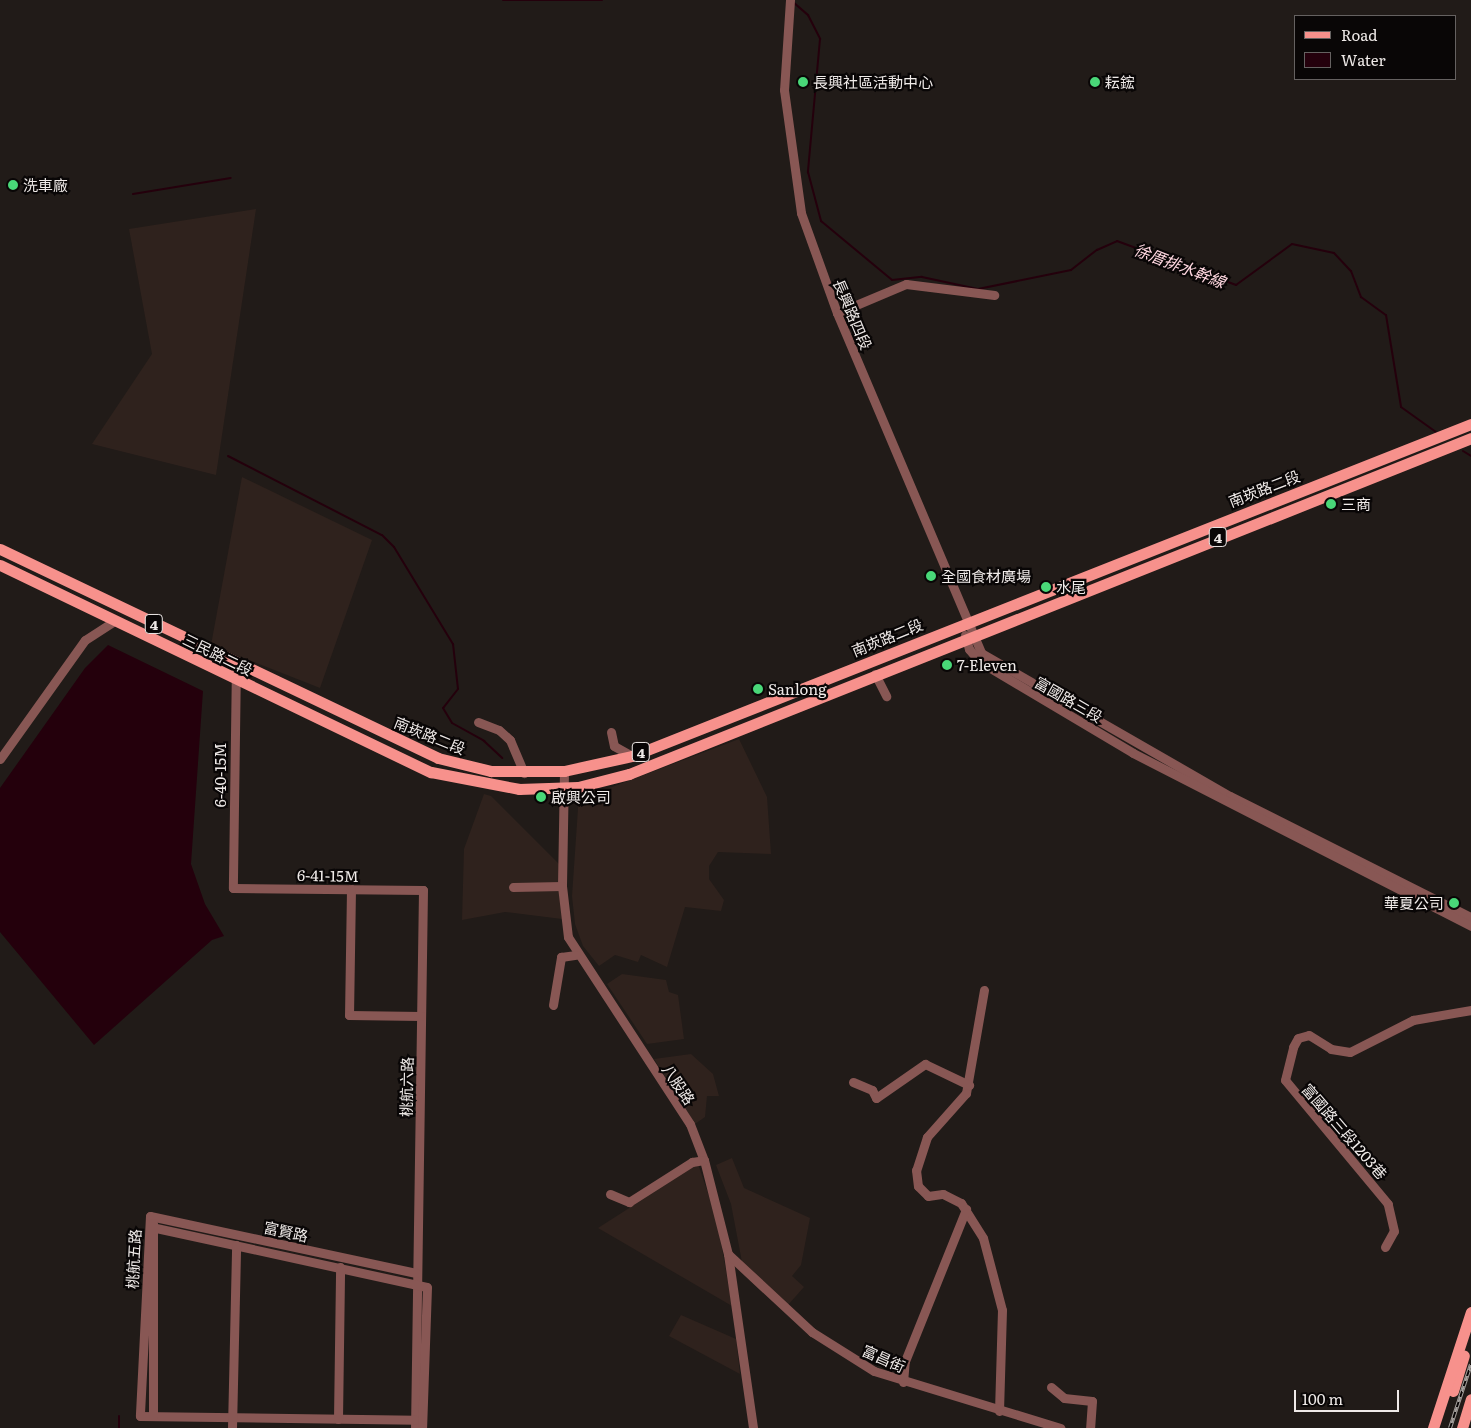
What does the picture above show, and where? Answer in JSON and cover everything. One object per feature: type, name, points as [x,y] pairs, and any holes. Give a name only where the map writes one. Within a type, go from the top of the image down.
[{"type":"main road","name":"南崁路二段","points":[[309,697],[438,758],[524,774],[564,771],[632,756],[966,622],[1471,424]]},
{"type":"main road","name":"南崁路二段","points":[[314,717],[431,772],[519,790],[565,788],[629,774],[968,636],[1471,438]]},
{"type":"main road","name":"三民路二段","points":[[0,550],[309,697]]},
{"type":"main road","name":"三民路二段","points":[[0,565],[314,717]]},
{"type":"main road","points":[[1433,1428],[1471,1312]]},
{"type":"main road","points":[[1441,1428],[1471,1335]]},
{"type":"main road","points":[[1462,1428],[1471,1399]]},
{"type":"main road","points":[[1469,1428],[1471,1422]]},
{"type":"street","name":"長興路四段","points":[[790,0],[784,90],[787,140],[801,213],[837,313],[966,622]]},
{"type":"street","points":[[837,313],[906,284],[994,295]]},
{"type":"street","points":[[0,759],[85,640],[114,621]]},
{"type":"street","points":[[966,622],[968,636]]},
{"type":"street","name":"富國路三段","points":[[968,636],[969,649],[988,667],[1278,826],[1420,895],[1471,917]]},
{"type":"street","name":"6-40-15M","points":[[233,888],[234,678],[236,663]]},
{"type":"street","points":[[875,674],[886,696]]},
{"type":"street","points":[[478,722],[499,730],[510,740],[524,774]]},
{"type":"street","points":[[611,732],[614,746],[632,756]]},
{"type":"street","name":"八股路","points":[[564,771],[562,886],[566,929],[576,955],[690,1124],[704,1160],[728,1254],[753,1428]]},
{"type":"street","points":[[513,887],[562,886]]},
{"type":"street","name":"6-41-15M","points":[[233,888],[423,890]]},
{"type":"street","points":[[351,889],[349,1015],[421,1016]]},
{"type":"street","name":"桃航六路","points":[[415,1424],[423,890]]},
{"type":"street","name":"富國路三段","points":[[1420,895],[1471,926]]},
{"type":"street","points":[[553,1005],[562,957],[576,955]]},
{"type":"street","points":[[984,990],[969,1085],[957,1108],[927,1137],[916,1170],[918,1186],[928,1196],[943,1194],[966,1209],[983,1238],[998,1284],[1004,1335],[999,1411]]},
{"type":"street","name":"富國路三段1203巷","points":[[1385,1247],[1394,1231],[1388,1204],[1285,1080],[1294,1047],[1298,1038],[1309,1035],[1331,1049],[1350,1052],[1413,1020],[1471,1010]]},
{"type":"street","points":[[853,1082],[872,1090],[876,1098],[886,1095],[904,1076],[925,1064],[969,1085]]},
{"type":"street","points":[[610,1194],[629,1202],[692,1162],[704,1160]]},
{"type":"street","points":[[903,1382],[905,1361],[966,1209]]},
{"type":"street","name":"富賢路","points":[[150,1216],[416,1273]]},
{"type":"street","name":"桃航五路","points":[[150,1216],[156,1228],[153,1416],[140,1416],[150,1216]]},
{"type":"street","name":"富賢路","points":[[156,1228],[418,1283]]},
{"type":"street","points":[[232,1428],[236,1245]]},
{"type":"street","name":"富昌街","points":[[728,1254],[812,1332],[859,1363],[903,1382],[1058,1428]]},
{"type":"street","points":[[338,1419],[340,1267]]},
{"type":"street","name":"桃航六路","points":[[418,1283],[427,1287],[422,1428]]},
{"type":"street","points":[[1051,1387],[1064,1398],[1092,1401],[1090,1428]]},
{"type":"street","points":[[153,1416],[338,1419],[415,1424]]},
{"type":"street","points":[[285,1418],[285,1428]]},
{"type":"shaded area","points":[[256,209],[216,475],[92,444],[152,354],[129,229]]},
{"type":"shaded area","points":[[242,477],[372,540],[320,688],[211,645]]},
{"type":"shaded area","points":[[739,739],[767,797],[771,854],[718,852],[709,866],[709,879],[724,900],[721,911],[685,907],[667,967],[641,955],[638,962],[615,955],[599,966],[583,946],[575,924],[572,896],[579,794],[612,787]]},
{"type":"shaded area","points":[[484,794],[491,796],[560,865],[562,919],[505,912],[462,920],[464,849]]},
{"type":"shaded area","points":[[622,974],[666,980],[669,992],[678,995],[684,1039],[647,1044],[607,984]]},
{"type":"shaded area","points":[[691,1054],[713,1074],[719,1096],[707,1096],[705,1117],[695,1124],[654,1059]]},
{"type":"shaded area","points":[[732,1158],[744,1188],[810,1218],[801,1265],[792,1276],[804,1287],[788,1305],[742,1262],[731,1204],[716,1165]]},
{"type":"shaded area","points":[[698,1164],[717,1219],[732,1306],[598,1228]]},
{"type":"shaded area","points":[[681,1315],[736,1339],[740,1374],[669,1336]]},
{"type":"water","points":[[108,645],[203,691],[191,864],[205,904],[224,936],[212,940],[94,1045],[0,932],[0,788],[85,668]]},
{"type":"waterway","name":"徐厝排水幹線","points":[[503,0],[602,0]]},
{"type":"waterway","name":"徐厝排水幹線","points":[[793,2],[808,15],[820,39],[808,172],[821,221],[892,280],[922,277],[978,289],[1071,270],[1097,250],[1117,241],[1236,285],[1292,244],[1334,253],[1351,271],[1361,297],[1386,315],[1401,407],[1436,432]]},
{"type":"waterway","points":[[133,194],[231,178]]},
{"type":"waterway","name":"徐厝排水幹線","points":[[1463,451],[1471,456]]},
{"type":"waterway","points":[[228,456],[382,535],[394,547],[453,644],[458,689],[443,708],[452,723],[484,741],[502,758]]},
{"type":"waterway","points":[[119,1416],[119,1428]]},
{"type":"railway","points":[[1450,1428],[1471,1364]]},
{"type":"place","name":"長興社區活動中心","points":[[803,82]]},
{"type":"place","name":"耘鋐","points":[[1095,82]]},
{"type":"place","name":"洗車廠","points":[[13,185]]},
{"type":"place","name":"三商","points":[[1331,504]]},
{"type":"place","name":"全國食材廣場","points":[[931,576]]},
{"type":"place","name":"水尾","points":[[1046,587]]},
{"type":"place","name":"7-Eleven","points":[[947,665]]},
{"type":"place","name":"Sanlong","points":[[758,689]]},
{"type":"place","name":"啟興公司","points":[[541,797]]},
{"type":"place","name":"華夏公司","points":[[1454,903]]}]
